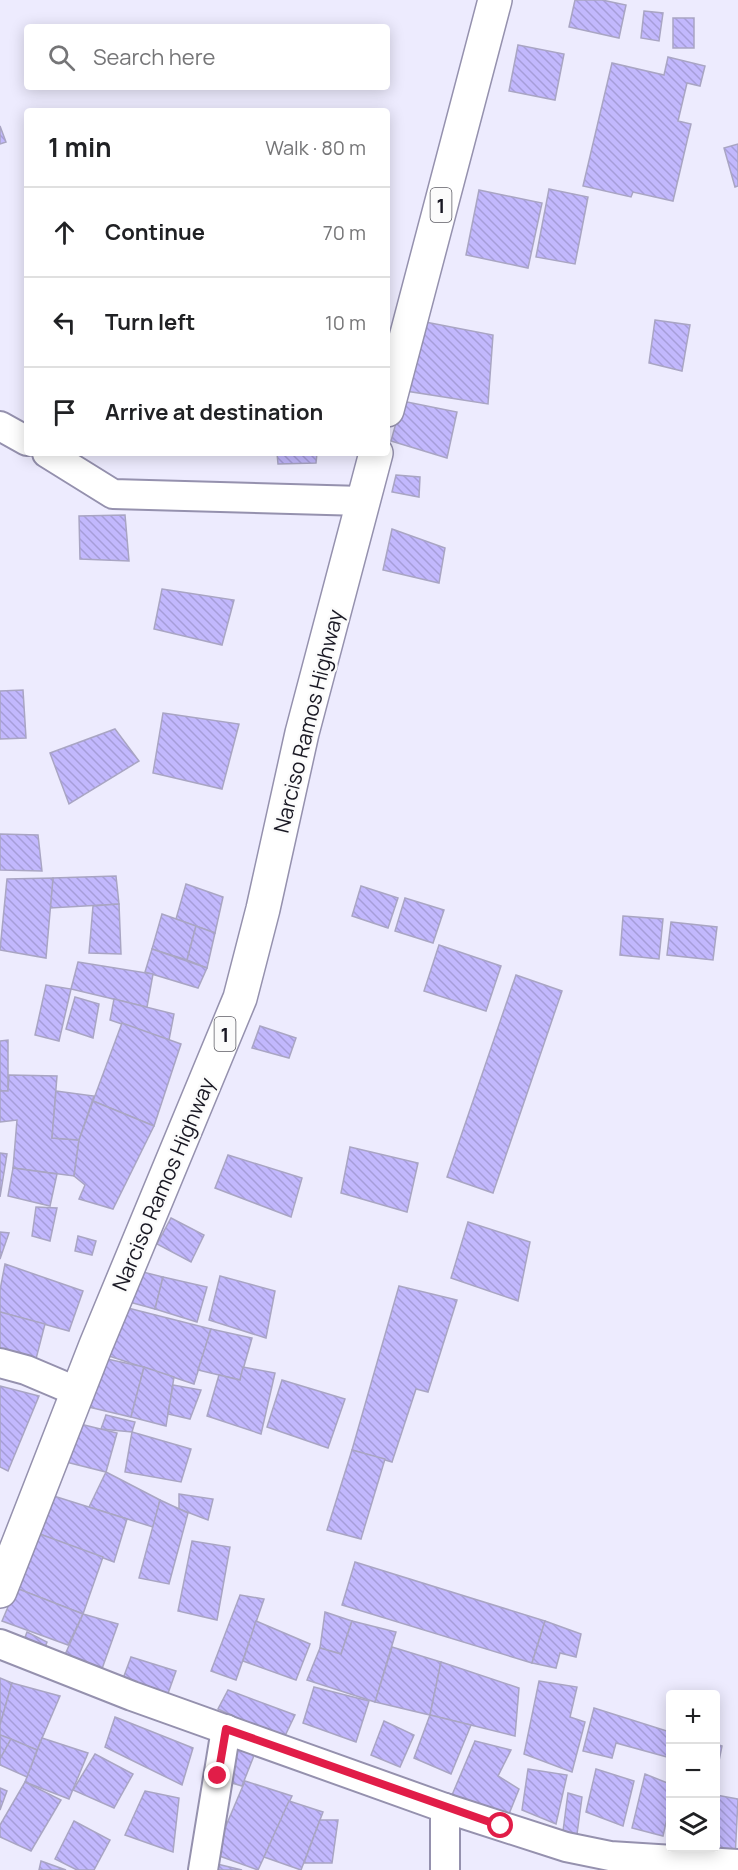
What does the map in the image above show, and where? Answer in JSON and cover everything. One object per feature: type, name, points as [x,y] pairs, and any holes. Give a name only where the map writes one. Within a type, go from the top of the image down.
[{"type":"highway","name":"1","points":[[390,399],[495,0]]},
{"type":"highway","name":"Narciso Ramos Highway","points":[[0,1591],[78,1392],[240,998],[263,909],[302,734],[375,456]]},
{"type":"street","points":[[0,426],[24,439]]},
{"type":"street","points":[[52,456],[113,494],[363,501]]},
{"type":"street","points":[[0,1363],[78,1392]]},
{"type":"street","points":[[0,1644],[445,1808],[610,1863],[738,1864]]},
{"type":"street","points":[[203,1870],[226,1729]]},
{"type":"street","points":[[445,1808],[445,1870]]},
{"type":"building","points":[[575,0],[602,0],[626,5],[619,38],[569,27]]},
{"type":"building","points":[[644,11],[663,13],[659,41],[641,38]]},
{"type":"building","points":[[673,18],[694,18],[694,48],[673,48]]},
{"type":"building","points":[[518,45],[564,54],[555,100],[509,91]]},
{"type":"building","points":[[668,57],[705,66],[700,86],[687,83],[678,121],[691,124],[673,201],[633,192],[631,197],[583,186],[612,63],[664,75]]},
{"type":"building","points":[[0,126],[6,142],[0,144]]},
{"type":"building","points":[[738,144],[738,186],[735,187],[724,148]]},
{"type":"building","points":[[549,189],[588,197],[575,264],[536,257]]},
{"type":"building","points":[[479,190],[542,203],[528,268],[466,255]]},
{"type":"building","points":[[415,320],[493,335],[488,404],[406,391]]},
{"type":"building","points":[[655,320],[690,325],[682,371],[649,363]]},
{"type":"building","points":[[402,401],[457,412],[447,458],[391,441]]},
{"type":"building","points":[[277,456],[317,456],[316,463],[278,464]]},
{"type":"building","points":[[396,475],[420,477],[419,497],[392,492]]},
{"type":"building","points":[[125,515],[129,561],[80,559],[79,516]]},
{"type":"building","points":[[392,529],[445,548],[439,583],[383,570]]},
{"type":"building","points":[[162,589],[234,600],[222,645],[154,629]]},
{"type":"building","points":[[23,690],[26,738],[0,739],[0,691]]},
{"type":"building","points":[[163,713],[239,724],[222,789],[153,773]]},
{"type":"building","points":[[115,729],[139,761],[69,804],[50,753]]},
{"type":"building","points":[[0,834],[38,835],[42,871],[0,870]]},
{"type":"building","points":[[116,876],[119,904],[50,908],[53,878]]},
{"type":"building","points":[[53,878],[46,958],[0,950],[7,879]]},
{"type":"building","points":[[186,884],[223,897],[215,933],[176,919]]},
{"type":"building","points":[[361,886],[398,898],[388,928],[352,916]]},
{"type":"building","points":[[405,898],[444,910],[433,943],[395,931]]},
{"type":"building","points":[[119,904],[121,954],[89,953],[93,906]]},
{"type":"building","points":[[162,914],[196,926],[187,960],[152,949]]},
{"type":"building","points":[[623,916],[663,919],[659,959],[620,955]]},
{"type":"building","points":[[671,922],[717,927],[713,960],[667,955]]},
{"type":"building","points":[[196,926],[215,933],[207,968],[187,960]]},
{"type":"building","points":[[439,945],[501,966],[486,1011],[424,991]]},
{"type":"building","points":[[152,949],[207,968],[198,988],[145,972]]},
{"type":"building","points":[[78,962],[153,974],[147,1007],[71,989]]},
{"type":"building","points":[[516,975],[562,991],[493,1193],[447,1177]]},
{"type":"building","points":[[46,985],[71,989],[59,1041],[35,1035]]},
{"type":"building","points":[[75,997],[99,1004],[93,1038],[66,1029]]},
{"type":"building","points":[[114,999],[174,1014],[169,1040],[110,1020]]},
{"type":"building","points":[[122,1023],[181,1044],[154,1126],[93,1101]]},
{"type":"building","points":[[260,1026],[296,1038],[289,1058],[252,1048]]},
{"type":"building","points":[[8,1040],[8,1091],[0,1091],[0,1041]]},
{"type":"building","points":[[9,1075],[57,1076],[52,1138],[79,1140],[74,1176],[13,1168],[17,1120],[0,1122],[0,1091],[8,1091]]},
{"type":"building","points":[[56,1091],[94,1096],[79,1140],[52,1138]]},
{"type":"building","points":[[93,1101],[154,1126],[113,1209],[79,1199],[85,1185],[74,1176],[79,1140]]},
{"type":"building","points":[[350,1147],[418,1163],[407,1212],[341,1193]]},
{"type":"building","points":[[0,1153],[7,1154],[0,1197]]},
{"type":"building","points":[[228,1155],[302,1178],[291,1217],[215,1188]]},
{"type":"building","points":[[13,1168],[57,1174],[50,1206],[8,1196]]},
{"type":"building","points":[[36,1207],[57,1208],[50,1241],[32,1236]]},
{"type":"building","points":[[171,1218],[204,1235],[191,1262],[157,1244]]},
{"type":"building","points":[[468,1222],[530,1242],[518,1301],[451,1278]]},
{"type":"building","points":[[0,1232],[9,1233],[0,1259]]},
{"type":"building","points":[[78,1236],[96,1241],[92,1255],[75,1251]]},
{"type":"building","points":[[5,1264],[83,1291],[69,1331],[0,1312],[0,1290]]},
{"type":"building","points":[[131,1269],[163,1277],[155,1309],[122,1300]]},
{"type":"building","points":[[220,1276],[275,1291],[266,1338],[209,1320]]},
{"type":"building","points":[[163,1277],[207,1287],[197,1322],[155,1309]]},
{"type":"building","points":[[399,1286],[457,1300],[428,1392],[416,1389],[392,1462],[352,1450]]},
{"type":"building","points":[[120,1306],[211,1329],[194,1384],[106,1355]]},
{"type":"building","points":[[0,1312],[45,1324],[36,1359],[0,1352]]},
{"type":"building","points":[[211,1329],[252,1338],[240,1380],[198,1370]]},
{"type":"building","points":[[98,1357],[144,1367],[131,1417],[80,1405]]},
{"type":"building","points":[[144,1367],[174,1377],[166,1426],[131,1417]]},
{"type":"building","points":[[243,1367],[275,1373],[261,1434],[207,1416],[219,1375],[240,1380]]},
{"type":"building","points":[[282,1380],[345,1399],[328,1448],[267,1427]]},
{"type":"building","points":[[173,1385],[201,1390],[190,1419],[168,1414]]},
{"type":"building","points":[[0,1386],[39,1396],[8,1471],[0,1467]]},
{"type":"building","points":[[106,1415],[135,1422],[132,1432],[101,1429]]},
{"type":"building","points":[[68,1421],[117,1433],[106,1472],[54,1459]]},
{"type":"building","points":[[132,1432],[191,1449],[181,1482],[125,1472]]},
{"type":"building","points":[[352,1450],[385,1459],[361,1539],[327,1530]]},
{"type":"building","points":[[106,1472],[160,1500],[153,1527],[89,1507]]},
{"type":"building","points":[[41,1492],[127,1519],[114,1562],[26,1529]]},
{"type":"building","points":[[179,1494],[213,1499],[208,1520],[179,1509]]},
{"type":"building","points":[[160,1500],[188,1513],[169,1584],[139,1578]]},
{"type":"building","points":[[26,1529],[103,1557],[83,1614],[5,1584]]},
{"type":"building","points":[[192,1541],[230,1547],[217,1620],[178,1611]]},
{"type":"building","points":[[355,1562],[545,1621],[532,1663],[342,1605]]},
{"type":"building","points":[[16,1588],[83,1614],[68,1645],[2,1621]]},
{"type":"building","points":[[240,1595],[264,1599],[236,1680],[211,1671]]},
{"type":"building","points":[[325,1612],[352,1621],[341,1654],[320,1648]]},
{"type":"building","points":[[83,1614],[118,1624],[98,1680],[60,1666]]},
{"type":"building","points":[[256,1621],[310,1644],[296,1680],[243,1661]]},
{"type":"building","points":[[352,1621],[396,1632],[375,1702],[307,1680],[320,1648],[341,1654]]},
{"type":"building","points":[[545,1621],[581,1634],[576,1657],[560,1653],[556,1668],[532,1663]]},
{"type":"building","points":[[27,1632],[47,1642],[41,1658],[21,1648]]},
{"type":"building","points":[[392,1647],[441,1662],[430,1715],[375,1702]]},
{"type":"building","points":[[131,1657],[176,1671],[166,1699],[121,1684]]},
{"type":"building","points":[[441,1662],[519,1688],[515,1736],[430,1715]]},
{"type":"building","points":[[0,1678],[12,1683],[0,1725]]},
{"type":"building","points":[[539,1681],[577,1687],[570,1717],[585,1722],[572,1772],[524,1754]]},
{"type":"building","points":[[12,1683],[60,1696],[37,1750],[0,1735],[0,1725]]},
{"type":"building","points":[[314,1687],[369,1701],[356,1742],[303,1723]]},
{"type":"building","points":[[228,1690],[295,1715],[283,1740],[218,1709]]},
{"type":"building","points":[[594,1708],[666,1731],[666,1757],[616,1743],[612,1758],[583,1751]]},
{"type":"building","points":[[430,1715],[471,1725],[451,1774],[414,1758]]},
{"type":"building","points":[[115,1717],[193,1748],[182,1785],[105,1747]]},
{"type":"building","points":[[384,1721],[414,1735],[400,1767],[371,1755]]},
{"type":"building","points":[[0,1735],[11,1739],[0,1759]]},
{"type":"building","points":[[42,1738],[88,1753],[69,1799],[25,1782]]},
{"type":"building","points":[[11,1739],[37,1750],[27,1777],[0,1765],[0,1759]]},
{"type":"building","points":[[475,1741],[511,1750],[498,1776],[519,1789],[507,1819],[452,1795]]},
{"type":"building","points":[[229,1746],[255,1753],[242,1786],[222,1780]]},
{"type":"building","points":[[95,1754],[133,1774],[114,1808],[73,1790]]},
{"type":"building","points":[[528,1769],[567,1775],[556,1824],[522,1810]]},
{"type":"building","points":[[596,1769],[634,1781],[623,1826],[586,1812]]},
{"type":"building","points":[[645,1774],[666,1782],[666,1823],[663,1836],[632,1828]]},
{"type":"building","points":[[245,1781],[292,1796],[258,1870],[214,1854]]},
{"type":"building","points":[[25,1782],[61,1800],[31,1851],[0,1837],[0,1825]]},
{"type":"building","points":[[0,1788],[7,1791],[0,1810]]},
{"type":"building","points":[[145,1791],[179,1798],[173,1852],[125,1835]]},
{"type":"building","points":[[568,1793],[582,1797],[577,1834],[563,1831]]},
{"type":"building","points":[[720,1796],[738,1799],[735,1859],[711,1852],[720,1852]]},
{"type":"building","points":[[289,1801],[323,1812],[301,1870],[264,1857]]},
{"type":"building","points":[[320,1820],[338,1820],[332,1863],[304,1863]]},
{"type":"building","points":[[74,1821],[110,1840],[94,1870],[77,1870],[55,1859]]},
{"type":"building","points":[[41,1861],[66,1870],[39,1870]]},
{"type":"building","points":[[213,1863],[242,1870],[212,1870]]},
{"type":"route","points":[[218,1776],[226,1729],[501,1826]]}]
